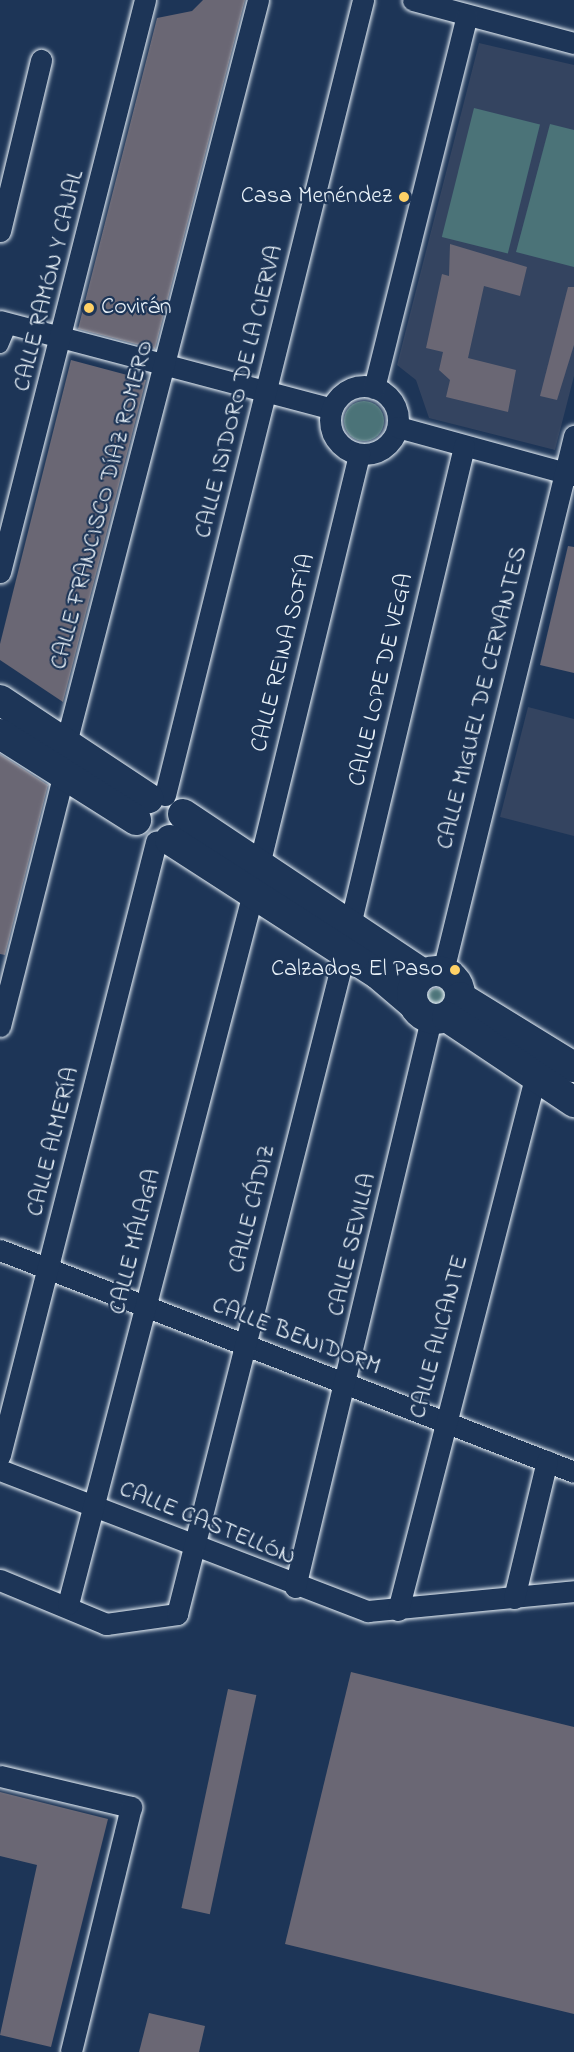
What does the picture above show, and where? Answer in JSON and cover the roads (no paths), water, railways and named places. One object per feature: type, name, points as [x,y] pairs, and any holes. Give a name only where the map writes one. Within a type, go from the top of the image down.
[{"type":"main road","points":[[0,700],[66,743],[160,818],[256,879],[350,925],[433,973],[457,983],[438,1009]]},
{"type":"main road","points":[[0,734],[64,773],[160,818]]},
{"type":"main road","points":[[256,879],[345,955],[438,1009],[574,1067]]},
{"type":"main road","points":[[433,973],[412,990],[535,1078],[574,1102]]},
{"type":"street","name":"CALLE RAMÓN Y CAJAL","points":[[0,572],[63,339],[145,0]]},
{"type":"street","name":"CALLE FRANCISCO DÍAZ ROMERO","points":[[66,743],[258,0]]},
{"type":"street","name":"CALLE ISIDORO DE LA CIERVA","points":[[160,818],[363,0]]},
{"type":"street","points":[[413,0],[574,43]]},
{"type":"street","points":[[374,388],[466,16]]},
{"type":"street","points":[[0,231],[41,60]]},
{"type":"street","points":[[0,345],[5,322],[165,367],[267,389],[332,409]]},
{"type":"street","points":[[374,388],[394,403],[398,427],[384,448],[359,454],[335,438],[332,409],[347,391],[374,388]]},
{"type":"street","points":[[398,427],[569,474]]},
{"type":"street","name":"CALLE MIGUEL DE CERVANTES","points":[[433,973],[569,474],[574,436]]},
{"type":"street","name":"CALLE LOPE DE VEGA","points":[[350,925],[464,446]]},
{"type":"street","name":"CALLE REINA SOFÍA","points":[[256,879],[359,454]]},
{"type":"street","points":[[0,1026],[64,773]]},
{"type":"street","name":"CALLE ALMERÍA","points":[[0,1455],[160,818]]},
{"type":"street","name":"CALLE MÁLAGA","points":[[68,1604],[256,879]]},
{"type":"street","name":"CALLE CÁDIZ","points":[[68,1604],[106,1624],[177,1614],[345,955]]},
{"type":"street","name":"CALLE SEVILLA","points":[[295,1587],[348,1383],[438,1009]]},
{"type":"street","name":"CALLE ALICANTE","points":[[398,1610],[444,1422],[535,1078]]},
{"type":"street","name":"CALLE BENIDORM","points":[[0,1250],[49,1267],[244,1346],[348,1383],[574,1473]]},
{"type":"street","points":[[514,1599],[547,1461]]},
{"type":"street","name":"CALLE CASTELLÓN","points":[[0,1470],[295,1587],[368,1611],[514,1599],[574,1591]]},
{"type":"street","points":[[0,1580],[68,1604]]},
{"type":"street","points":[[0,1776],[131,1807],[71,2052]]},
{"type":"place","name":"Casa Menéndez","points":[[404,197]]},
{"type":"place","name":"Covirán","points":[[89,308]]},
{"type":"place","name":"Calzados El Paso","points":[[455,970]]}]
